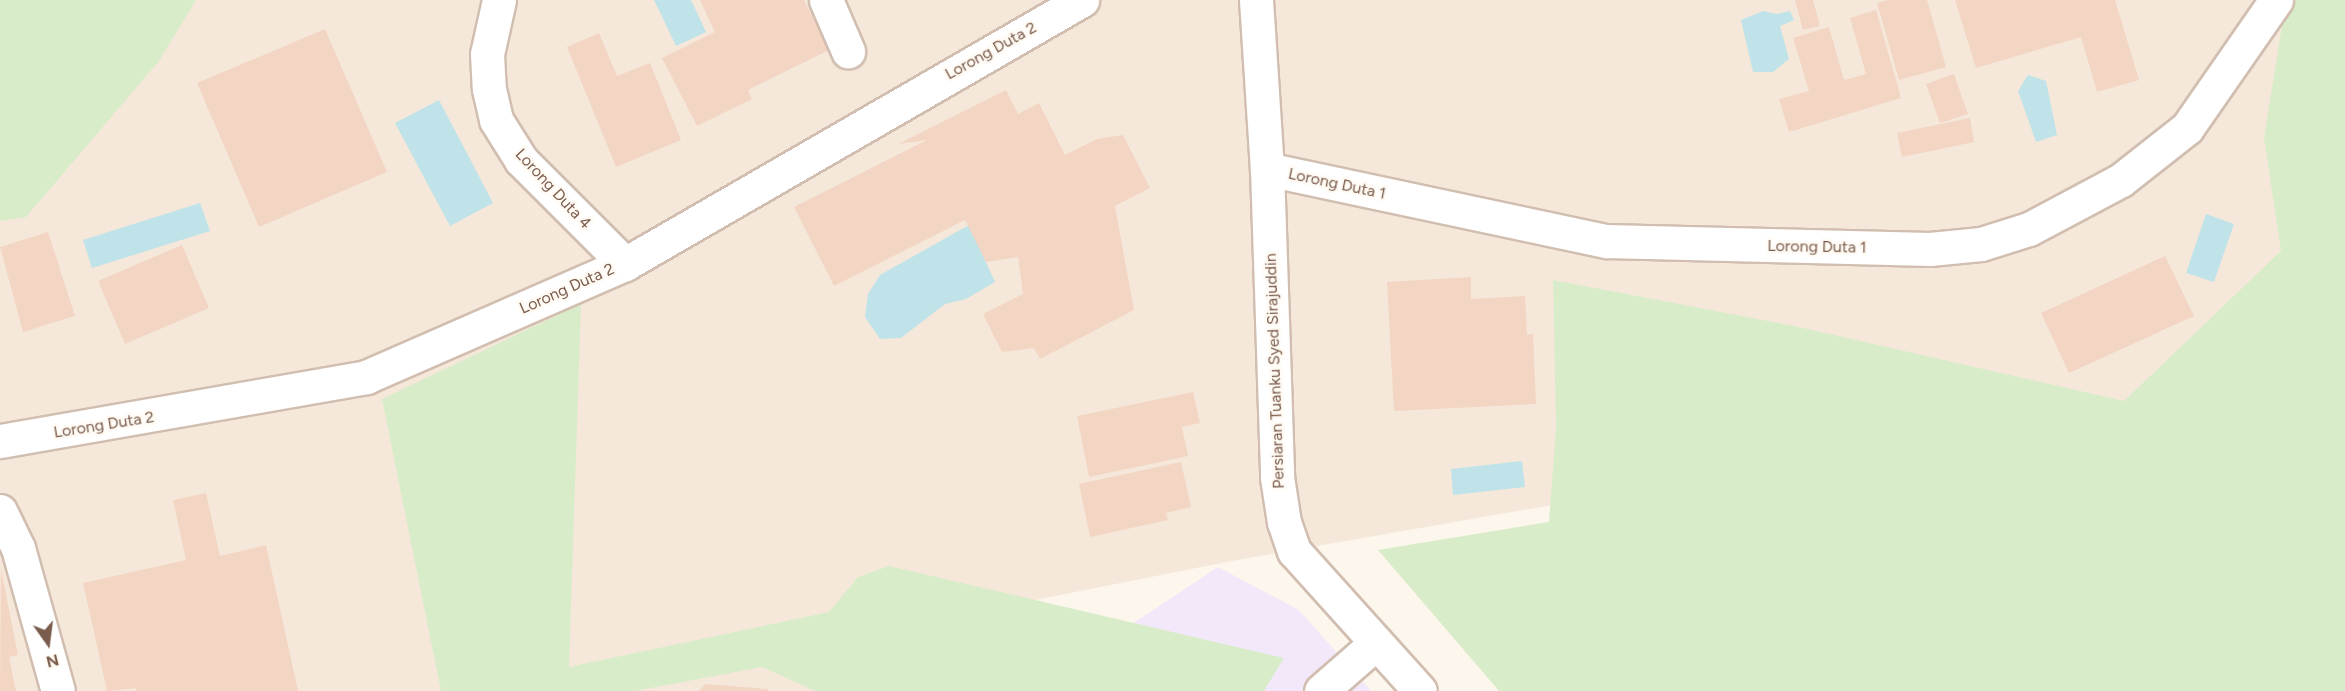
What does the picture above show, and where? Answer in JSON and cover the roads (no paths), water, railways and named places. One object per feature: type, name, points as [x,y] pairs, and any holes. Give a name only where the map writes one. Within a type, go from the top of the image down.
[{"type":"street","name":"Lorong Duta 4","points":[[499,0],[487,54],[489,89],[496,120],[521,160],[625,264]]},
{"type":"street","points":[[826,0],[848,51]]},
{"type":"street","name":"Lorong Duta 2","points":[[0,441],[366,378],[625,264],[1082,0]]},
{"type":"street","name":"Persiaran Tuanku Syed Sirajuddin","points":[[1256,0],[1267,169],[1277,477],[1284,522],[1294,551],[1420,691]]},
{"type":"street","name":"Lorong Duta 1","points":[[1267,169],[1606,241],[1930,249],[1981,244],[2030,229],[2121,180],[2187,128],[2276,0]]},
{"type":"street","points":[[0,511],[18,548],[58,691]]},
{"type":"street","points":[[1321,691],[1376,643]]},
{"type":"water","points":[[654,0],[691,0],[706,32],[676,46]]},
{"type":"water","points":[[1763,11],[1777,14],[1790,11],[1794,20],[1780,26],[1789,59],[1773,72],[1753,72],[1741,20]]},
{"type":"water","points":[[2028,75],[2046,81],[2057,135],[2036,142],[2018,91]]},
{"type":"water","points":[[439,100],[493,203],[450,226],[395,123]]},
{"type":"water","points":[[200,203],[210,231],[92,268],[83,240]]},
{"type":"water","points":[[2206,214],[2234,224],[2214,282],[2186,273]]},
{"type":"water","points":[[969,225],[995,282],[966,299],[945,304],[901,338],[880,339],[865,317],[868,294],[880,275]]},
{"type":"water","points":[[1522,461],[1525,487],[1453,495],[1451,469]]}]
